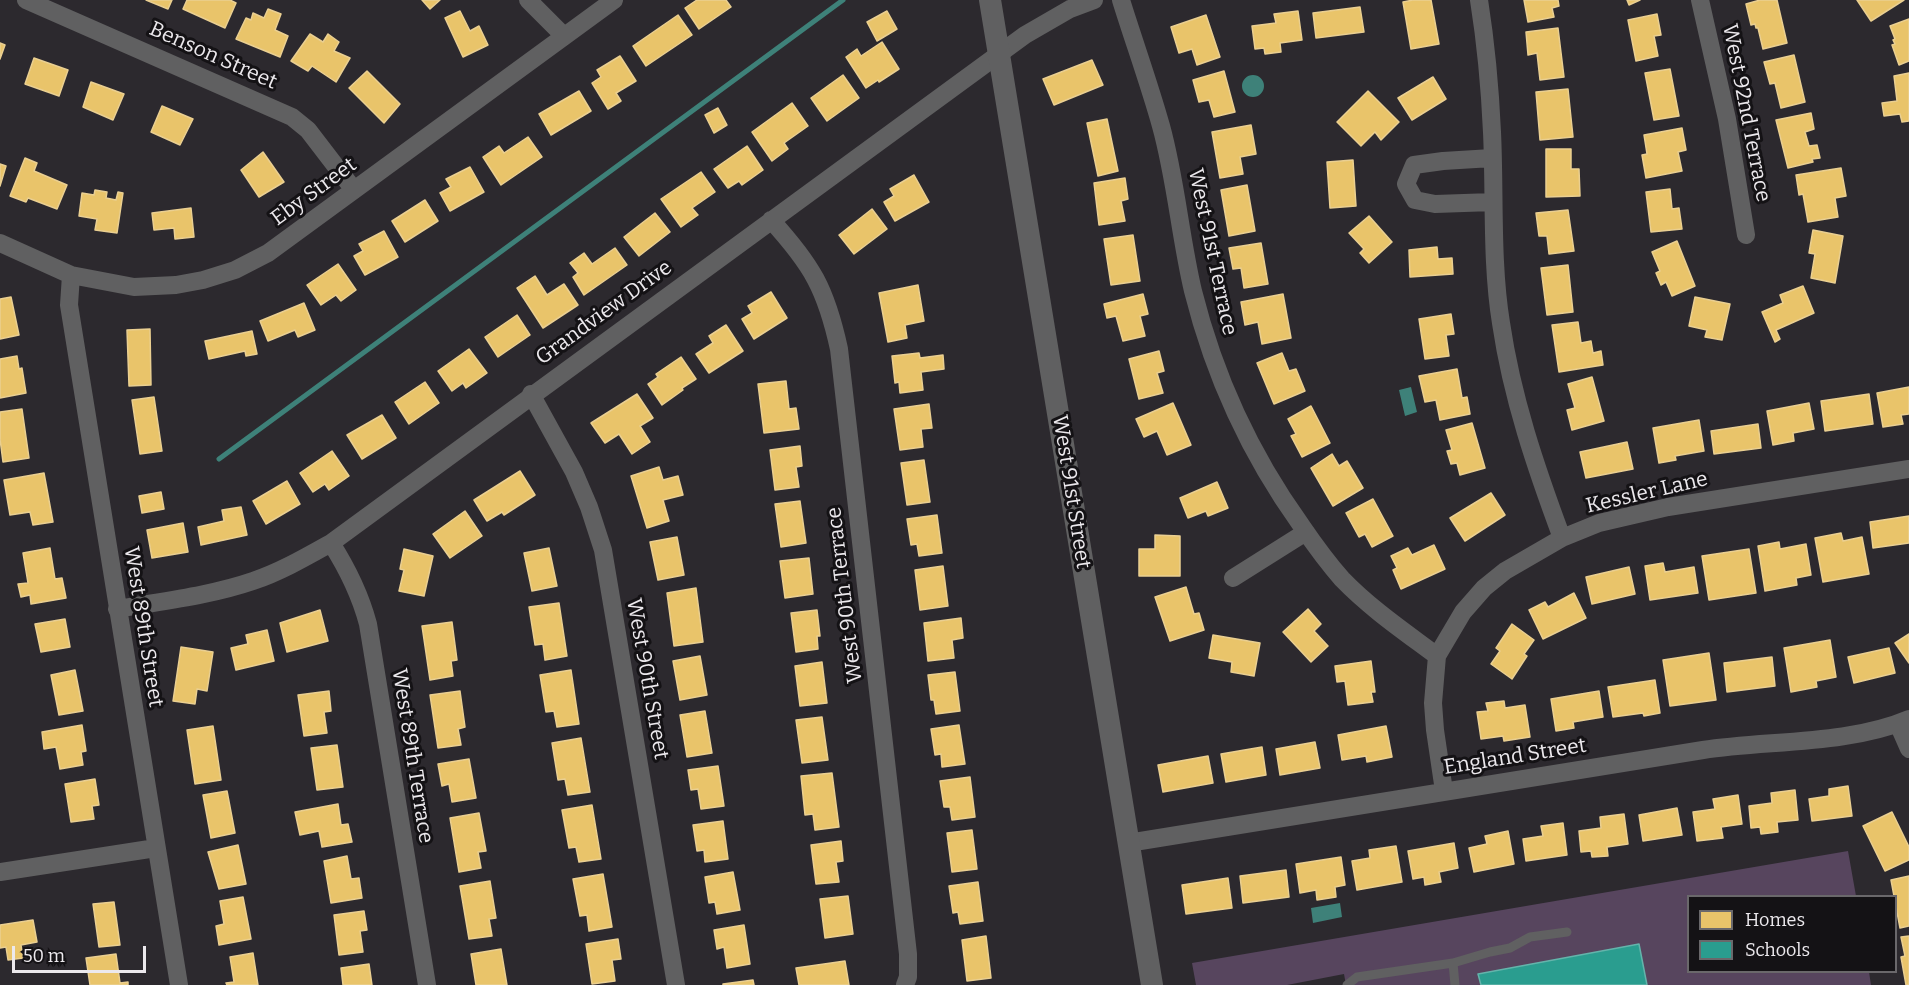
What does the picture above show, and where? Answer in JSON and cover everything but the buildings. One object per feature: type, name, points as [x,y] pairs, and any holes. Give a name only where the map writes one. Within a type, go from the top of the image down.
[{"type":"street","name":"Benson Street","points":[[26,0],[292,117],[308,130],[354,190]]},
{"type":"street","points":[[528,0],[564,36]]},
{"type":"street","name":"Eby Street","points":[[0,243],[71,275],[134,286],[176,285],[203,280],[235,270],[268,253],[614,0]]},
{"type":"street","name":"West 91st Street","points":[[990,0],[1152,985]]},
{"type":"street","name":"Grandview Drive","points":[[117,609],[203,594],[253,581],[331,543],[531,394],[999,53],[1061,14],[1094,0]]},
{"type":"street","name":"West 91st Terrace","points":[[1121,0],[1161,126],[1193,290],[1212,356],[1235,412],[1266,473],[1306,532],[1342,578],[1375,610],[1437,656]]},
{"type":"street","points":[[1479,0],[1486,45],[1492,202],[1500,321],[1510,378],[1534,463],[1562,538]]},
{"type":"street","name":"West 92nd Terrace","points":[[1700,0],[1727,119],[1746,235]]},
{"type":"street","points":[[1492,158],[1414,165],[1406,184],[1415,200],[1435,204],[1492,202]]},
{"type":"street","name":"West 90th Terrace","points":[[771,220],[798,249],[819,283],[832,316],[839,349],[908,954],[908,977],[905,985]]},
{"type":"street","name":"West 89th Street","points":[[71,275],[69,304],[178,985]]},
{"type":"street","name":"West 90th Street","points":[[531,394],[574,472],[589,507],[603,550],[676,985]]},
{"type":"street","name":"Kessler Lane","points":[[1444,791],[1433,703],[1437,656],[1463,612],[1484,588],[1505,571],[1562,538],[1599,523],[1668,507],[1909,469]]},
{"type":"street","points":[[1233,578],[1306,532]]},
{"type":"street","name":"West 89th Terrace","points":[[331,543],[346,567],[362,601],[368,624],[426,985]]},
{"type":"street","points":[[1904,721],[1909,749]]},
{"type":"street","name":"England Street","points":[[1128,843],[1717,748],[1862,732],[1904,721]]},
{"type":"street","points":[[0,873],[156,848]]},
{"type":"lane","points":[[1347,985],[1357,977],[1453,963],[1490,951],[1510,948],[1530,938],[1567,932]]},
{"type":"lane","points":[[1453,963],[1455,985]]},
{"type":"shaded area","points":[[1253,75],[1261,78],[1264,86],[1261,94],[1253,97],[1245,94],[1242,86],[1245,78]]},
{"type":"shaded area","points":[[1411,387],[1417,412],[1405,416],[1399,390]]},
{"type":"shaded area","points":[[1848,851],[1856,895],[1687,895],[1687,973],[1869,973],[1871,985],[1346,985],[1344,974],[1287,985],[1196,985],[1192,963]]},
{"type":"shaded area","points":[[1340,903],[1342,917],[1313,923],[1311,908]]},
{"type":"waterway","points":[[219,459],[843,0]]}]
